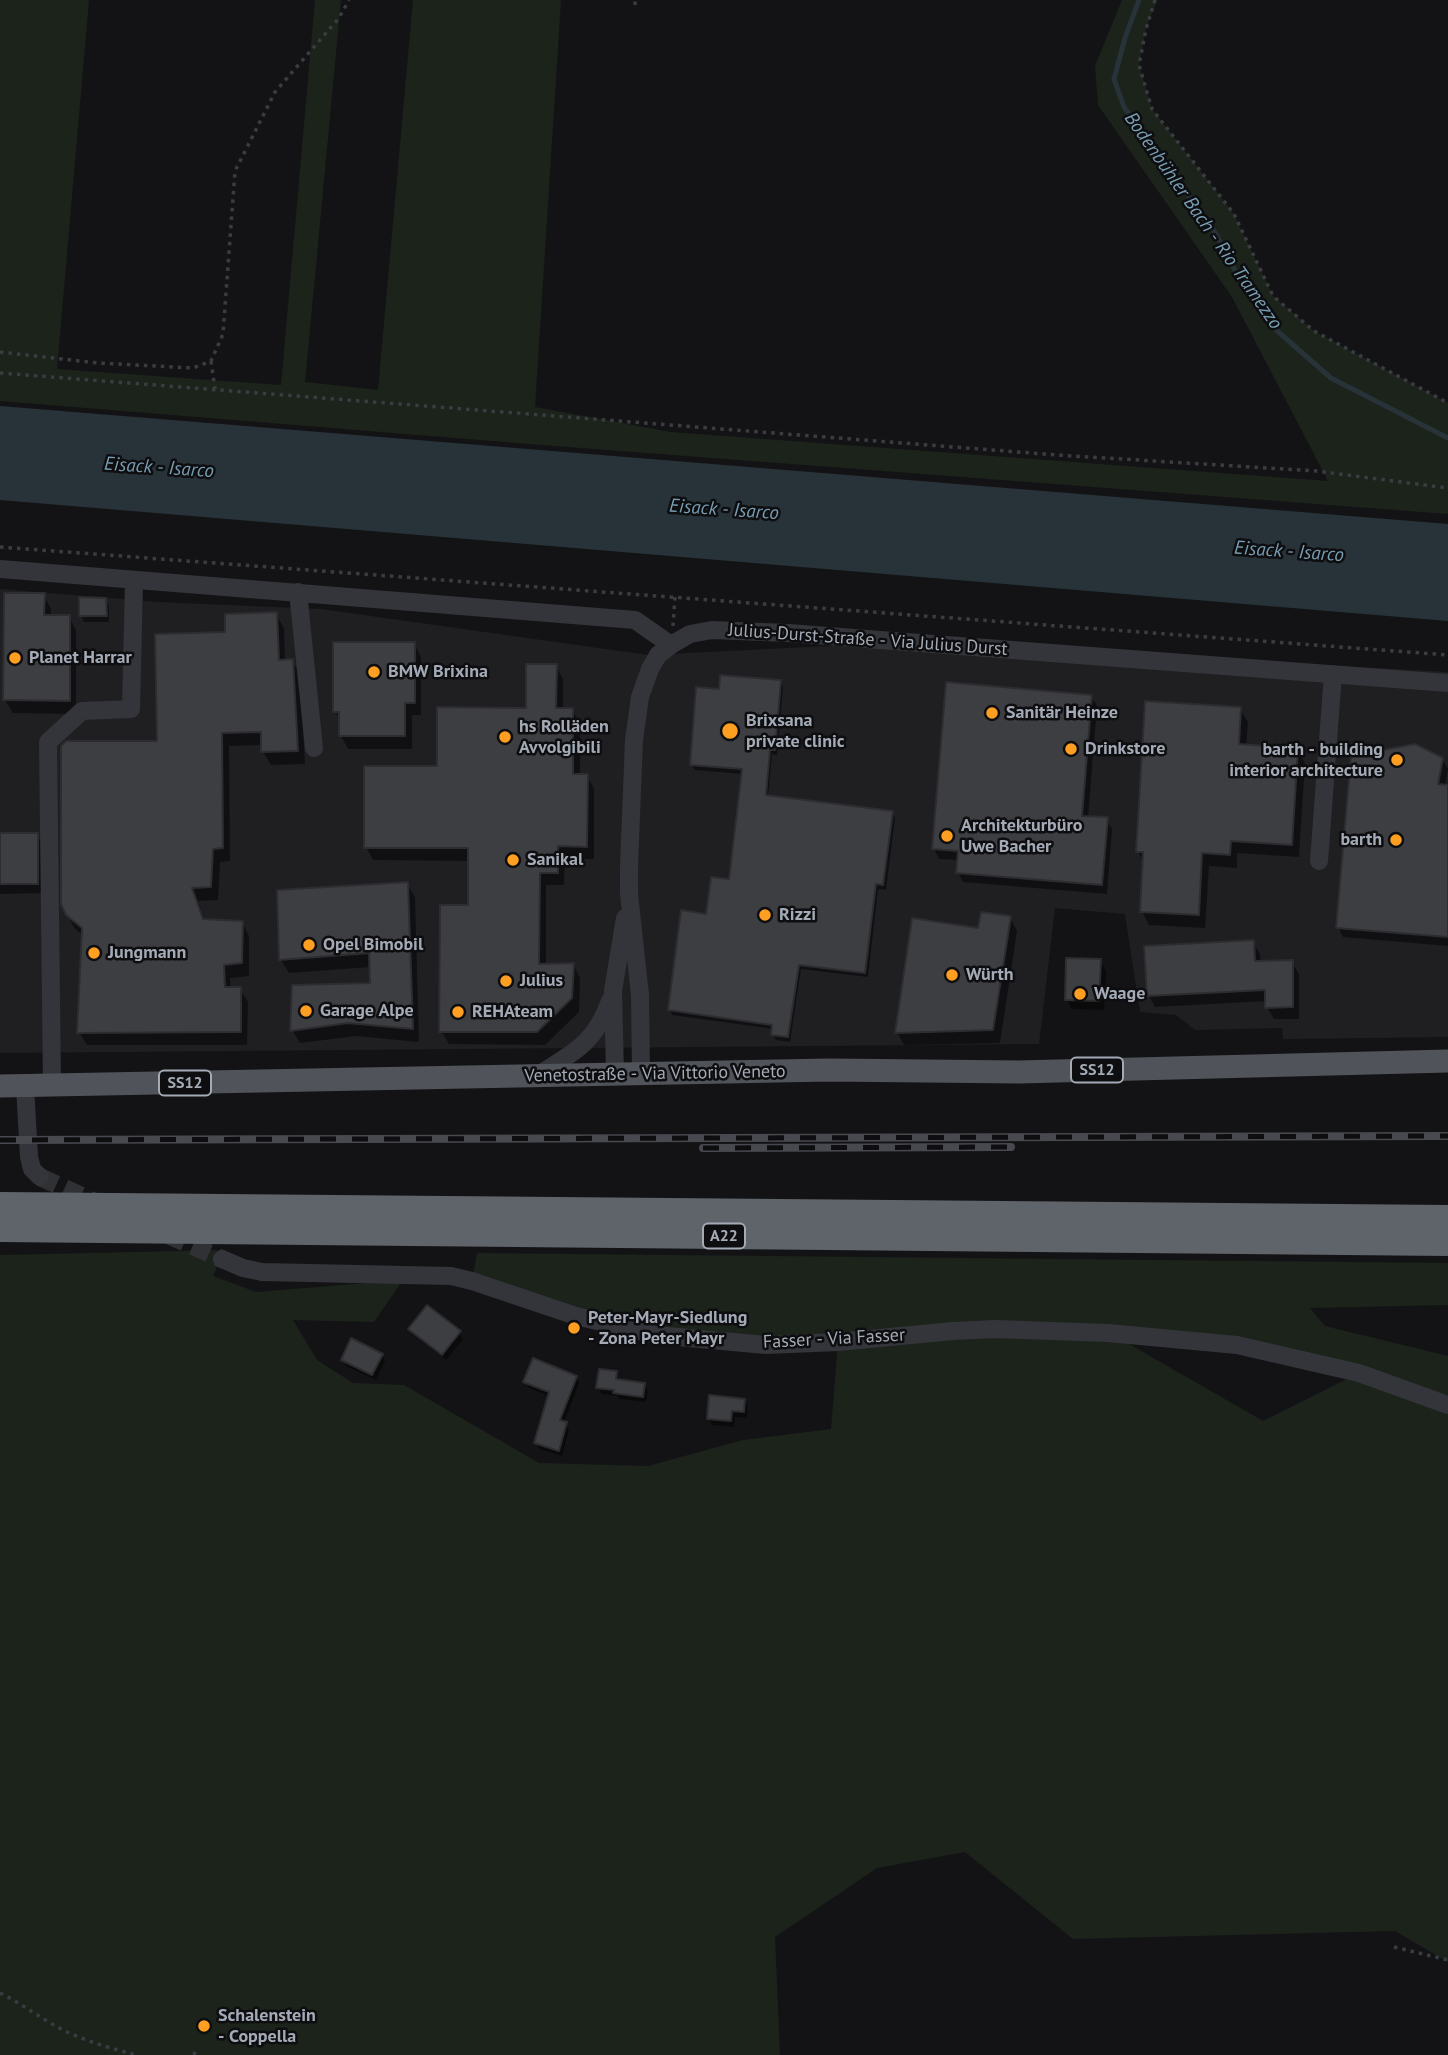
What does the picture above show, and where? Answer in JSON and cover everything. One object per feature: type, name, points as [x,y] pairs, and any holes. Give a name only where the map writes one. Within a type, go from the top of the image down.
[{"type":"highway","name":"A22","points":[[0,1205],[1448,1218]]},
{"type":"highway","name":"A22","points":[[0,1229],[1448,1242]]},
{"type":"main road","name":"Venetostraße - Via Vittorio Veneto","points":[[0,1086],[829,1070],[1019,1072],[1448,1060]]},
{"type":"street","points":[[0,569],[635,620],[671,645],[659,655],[650,669],[640,697],[634,740],[629,894],[613,991],[602,1023],[586,1043],[537,1076]]},
{"type":"street","points":[[52,1086],[48,742],[82,711],[131,709],[134,581]]},
{"type":"street","points":[[298,592],[314,748]]},
{"type":"street","name":"Julius-Durst-Straße - Via Julius Durst","points":[[671,645],[690,634],[725,630],[978,646],[1448,683]]},
{"type":"street","points":[[1319,861],[1333,674]]},
{"type":"street","points":[[629,894],[640,995],[641,1074]]},
{"type":"street","points":[[613,991],[615,1074]]},
{"type":"street","points":[[25,1086],[29,1157],[32,1169],[40,1177]]},
{"type":"street","name":"Fasser - Via Fasser","points":[[222,1259],[262,1272],[452,1276],[576,1316],[656,1335],[766,1345],[995,1329],[1108,1332],[1237,1345],[1359,1373],[1448,1405]]},
{"type":"path","points":[[215,389],[211,361],[223,334],[235,171],[275,92],[339,18],[349,0]]},
{"type":"path","points":[[1155,0],[1139,65],[1152,109],[1234,214],[1273,296],[1314,331],[1448,403]]},
{"type":"path","points":[[0,352],[98,363],[193,368],[211,361]]},
{"type":"path","points":[[0,373],[1057,455],[1316,471],[1448,488]]},
{"type":"path","points":[[0,547],[1448,655]]},
{"type":"path","points":[[671,645],[675,597]]},
{"type":"path","points":[[1394,1947],[1448,1960]]},
{"type":"path","points":[[0,1993],[23,2004],[65,2031],[136,2055]]},
{"type":"path","points":[[194,2055],[196,2047]]},
{"type":"shaded area","points":[[0,0],[89,0],[57,369],[281,385],[315,0],[341,0],[305,382],[378,390],[413,0],[561,0],[535,407],[671,432],[1328,481],[1232,297],[1098,105],[1095,66],[1122,0],[1157,0],[1146,29],[1139,65],[1152,109],[1234,214],[1273,296],[1314,331],[1448,403],[1448,514],[0,401]]},
{"type":"shaded area","points":[[0,589],[157,602],[321,609],[648,655],[909,642],[1448,672],[1448,1037],[1283,1039],[1282,1028],[1195,1030],[1176,1015],[1140,1012],[1125,914],[1055,908],[1039,1044],[0,1053]]},
{"type":"shaded area","points":[[224,1250],[213,1276],[256,1292],[403,1280],[374,1322],[293,1320],[317,1360],[353,1383],[404,1385],[539,1463],[648,1466],[743,1440],[831,1429],[838,1343],[656,1335],[472,1281],[477,1253],[1448,1263],[1448,1305],[1310,1308],[1325,1326],[1448,1356],[1448,1395],[1360,1372],[1110,1333],[1263,1421],[1359,1373],[1448,1405],[1448,1962],[1395,1931],[1073,1939],[965,1852],[877,1868],[775,1937],[780,2055],[0,2055],[0,1255]]},
{"type":"water","name":"Eisack - Isarco","points":[[0,406],[1448,524],[1448,621],[0,500]]},
{"type":"building","points":[[4,593],[45,593],[44,615],[70,615],[70,701],[3,700]]},
{"type":"building","points":[[79,597],[106,598],[107,616],[79,616]]},
{"type":"building","points":[[277,612],[279,660],[293,659],[298,751],[261,752],[261,732],[222,733],[223,848],[213,849],[211,887],[192,888],[203,919],[243,921],[242,963],[224,965],[225,987],[241,987],[241,1032],[77,1033],[82,928],[66,915],[61,904],[61,746],[66,741],[157,741],[155,634],[225,632],[225,614]]},
{"type":"building","name":"BMW Brixina","points":[[333,642],[415,642],[415,703],[405,703],[405,736],[339,736],[339,712],[333,712]]},
{"type":"building","points":[[526,664],[557,664],[556,708],[573,708],[573,774],[588,774],[587,847],[558,846],[558,873],[540,873],[539,964],[574,963],[572,998],[537,1032],[439,1032],[440,905],[468,905],[468,848],[364,848],[364,766],[437,766],[437,707],[526,708]]},
{"type":"building","points":[[720,675],[781,680],[775,750],[770,750],[766,795],[893,811],[883,885],[876,884],[865,973],[799,965],[788,1037],[771,1035],[772,1025],[668,1010],[681,910],[706,914],[711,877],[729,879],[742,769],[690,765],[696,687],[719,689]]},
{"type":"building","points":[[946,682],[1092,695],[1082,816],[1108,817],[1102,885],[956,873],[958,851],[932,849]]},
{"type":"building","points":[[1145,701],[1241,707],[1239,744],[1298,748],[1292,845],[1231,841],[1230,855],[1202,853],[1199,915],[1140,912],[1143,852],[1136,852]]},
{"type":"building","name":"barth","points":[[1415,744],[1443,758],[1438,784],[1448,785],[1448,937],[1336,928],[1351,756]]},
{"type":"building","points":[[0,833],[38,833],[38,884],[0,884]]},
{"type":"building","points":[[408,882],[413,1029],[348,1023],[290,1031],[292,985],[370,983],[369,953],[279,960],[277,890]]},
{"type":"building","points":[[981,912],[1011,916],[993,1030],[895,1033],[912,918],[978,928]]},
{"type":"building","points":[[1254,940],[1255,961],[1293,960],[1293,1007],[1265,1008],[1265,990],[1147,996],[1144,946]]},
{"type":"building","points":[[1066,958],[1101,959],[1099,1001],[1065,1000]]},
{"type":"building","points":[[427,1305],[461,1331],[442,1355],[408,1329]]},
{"type":"building","points":[[351,1338],[383,1354],[372,1375],[341,1360]]},
{"type":"building","points":[[533,1358],[577,1376],[560,1420],[567,1422],[559,1451],[534,1443],[549,1392],[523,1382]]},
{"type":"building","points":[[599,1369],[617,1371],[616,1379],[645,1383],[643,1397],[596,1388]]},
{"type":"building","points":[[709,1395],[745,1399],[744,1412],[732,1411],[731,1421],[707,1419]]},
{"type":"waterway","name":"Bodenbühler Bach - Rio Tramezzo","points":[[1139,0],[1114,79],[1124,107],[1216,234],[1241,282],[1276,330],[1331,378],[1448,438]]},
{"type":"tunnel","points":[[40,1177],[95,1202]]},
{"type":"tunnel","points":[[168,1235],[222,1259]]},
{"type":"railway","points":[[0,1140],[1448,1136]]},
{"type":"railway","points":[[703,1148],[1011,1147]]},
{"type":"place","name":"Planet Harrar","points":[[15,658]]},
{"type":"place","name":"BMW Brixina","points":[[374,672]]},
{"type":"place","name":"Sanitär Heinze","points":[[992,713]]},
{"type":"place","name":"Brixsana private clinic","points":[[730,731]]},
{"type":"place","name":"hs Rolläden Avvolgibili","points":[[505,737]]},
{"type":"place","name":"Drinkstore","points":[[1071,749]]},
{"type":"place","name":"barth - building interior architecture","points":[[1397,760]]},
{"type":"place","name":"Architekturbüro Uwe Bacher","points":[[947,836]]},
{"type":"place","name":"barth","points":[[1396,840]]},
{"type":"place","name":"Sanikal","points":[[513,860]]},
{"type":"place","name":"Rizzi","points":[[765,915]]},
{"type":"place","name":"Opel Bimobil","points":[[309,945]]},
{"type":"place","name":"Jungmann","points":[[94,953]]},
{"type":"place","name":"Würth","points":[[952,975]]},
{"type":"place","name":"Julius","points":[[506,981]]},
{"type":"place","name":"Waage","points":[[1080,994]]},
{"type":"place","name":"Garage Alpe","points":[[306,1011]]},
{"type":"place","name":"REHAteam","points":[[458,1012]]},
{"type":"place","name":"Peter-Mayr-Siedlung - Zona Peter Mayr","points":[[574,1328]]},
{"type":"place","name":"Schalenstein - Coppella","points":[[204,2026]]}]
